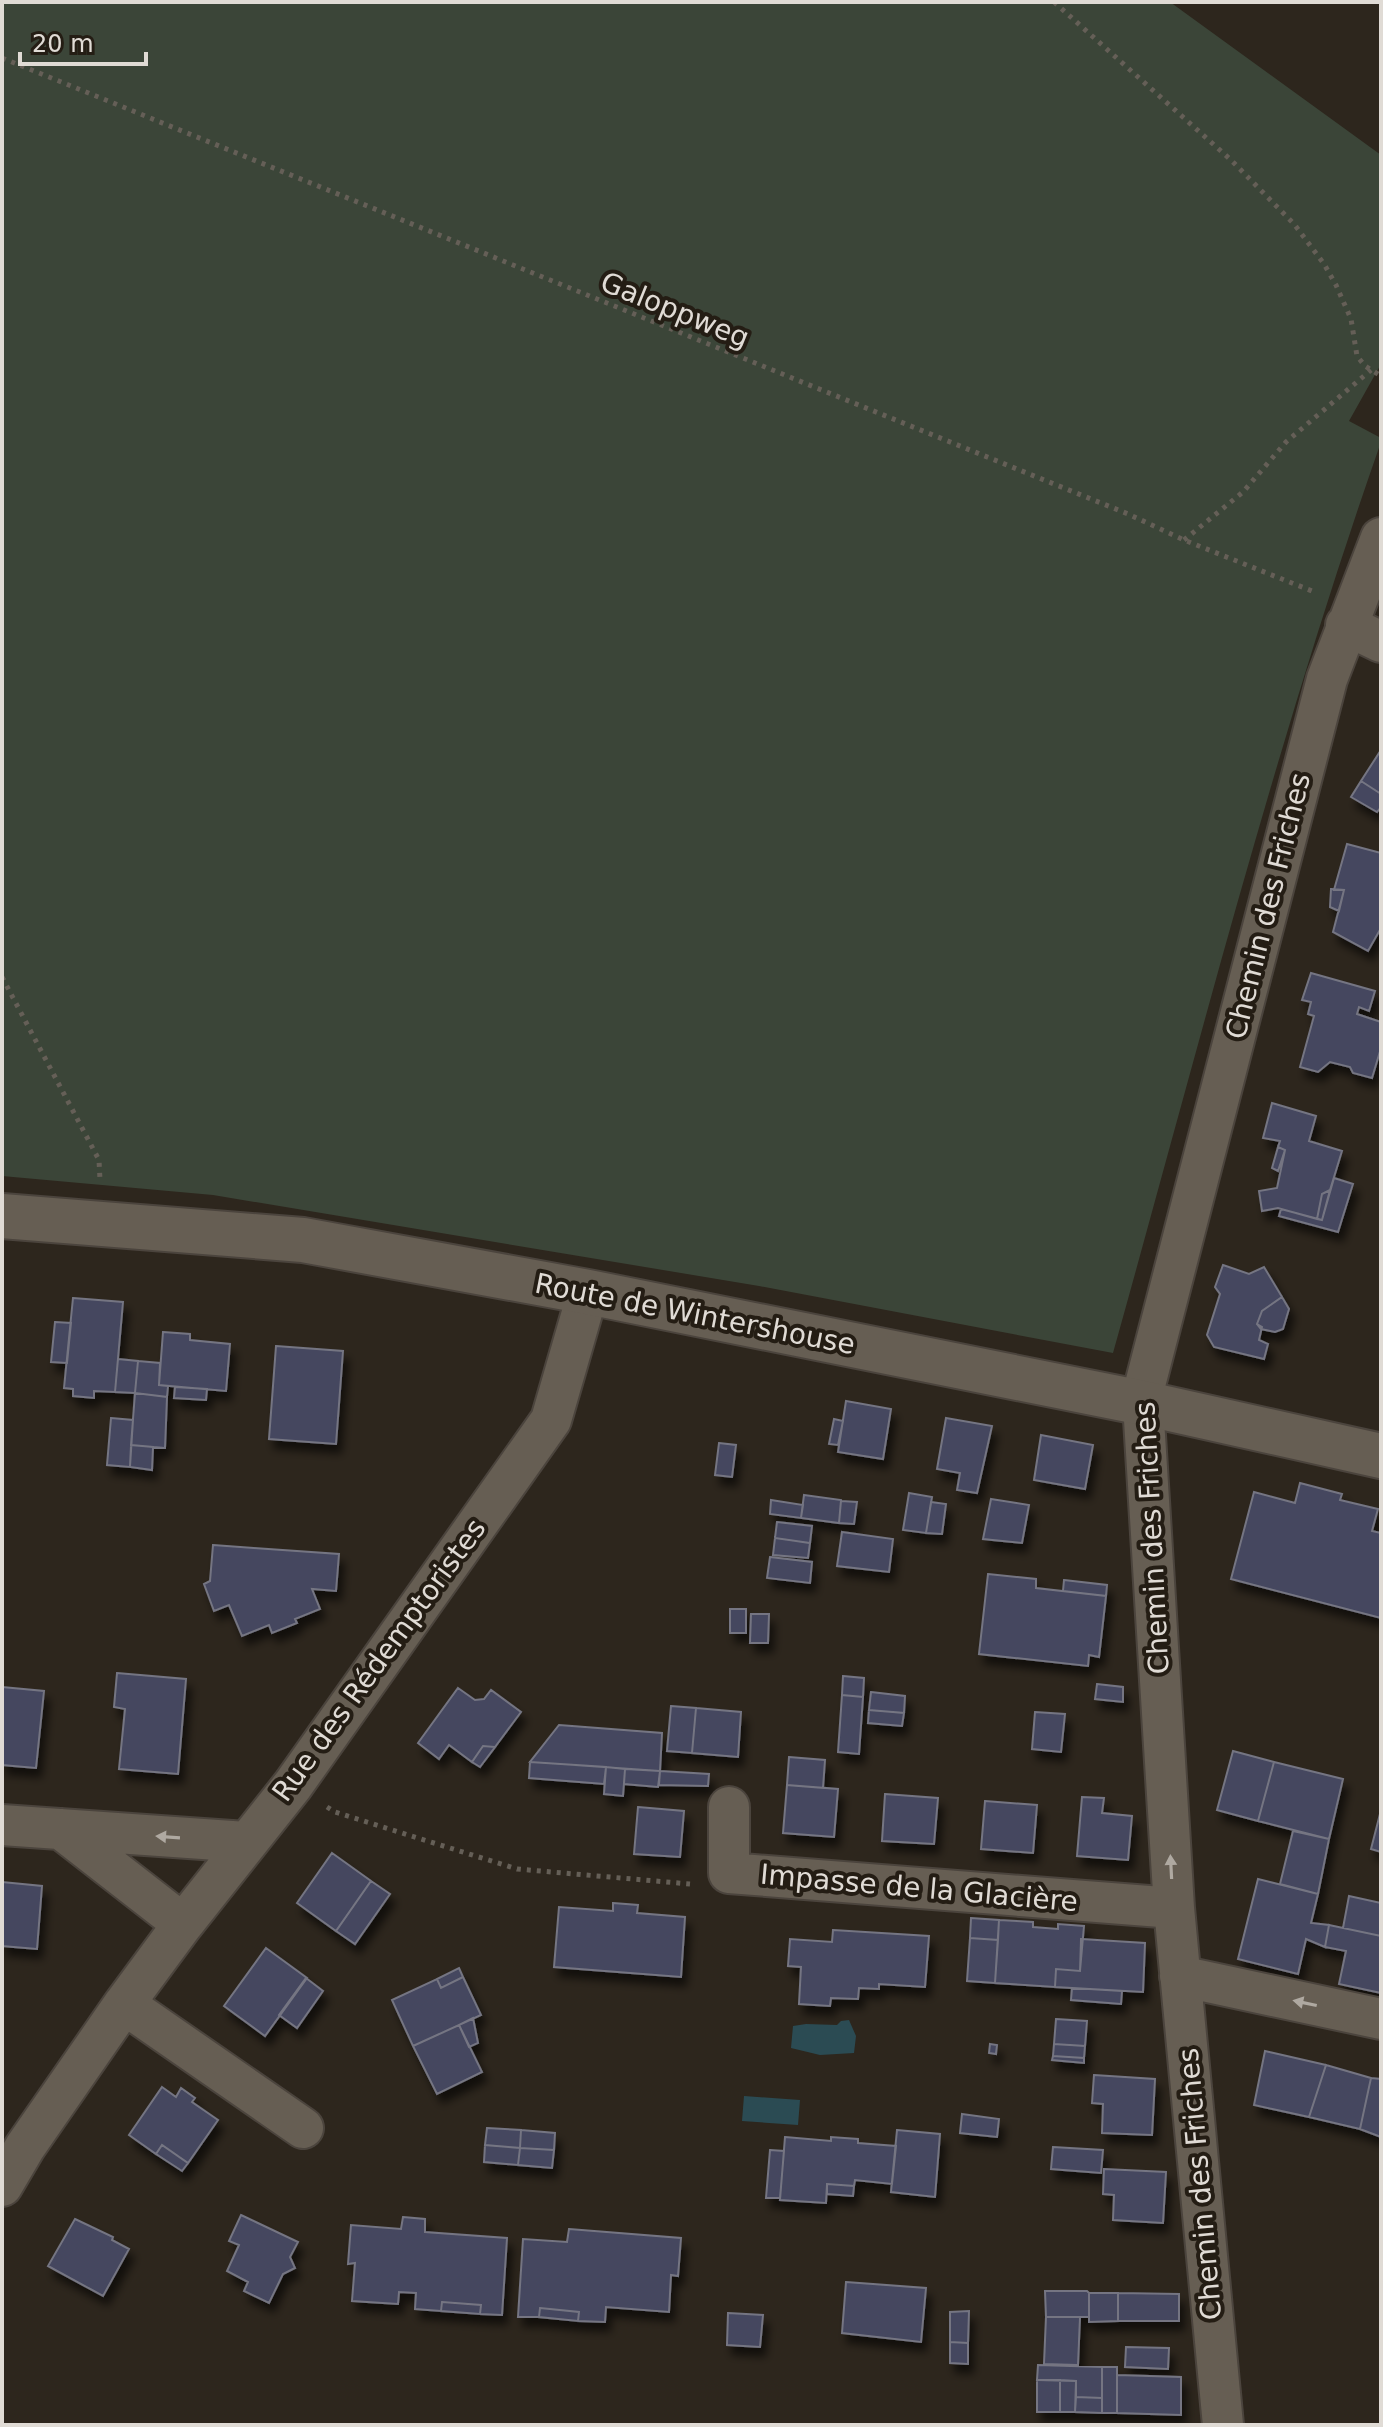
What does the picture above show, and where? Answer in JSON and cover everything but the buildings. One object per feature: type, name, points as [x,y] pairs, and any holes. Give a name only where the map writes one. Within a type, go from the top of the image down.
[{"type":"street","name":"Chemin des Friches","points":[[1223,2425],[1174,1908],[1143,1403],[1145,1385],[1323,694],[1346,625],[1381,538]]},
{"type":"street","points":[[1346,625],[1381,642]]},
{"type":"street","name":"Route de Wintershouse","points":[[2,1216],[303,1240],[588,1292],[1143,1403],[1381,1456]]},
{"type":"street","name":"Rue des Rédemptoristes","points":[[2,2186],[25,2147],[124,2004],[293,1785],[551,1420],[588,1292]]},
{"type":"street","name":"Impasse de la Glacière","points":[[729,1807],[729,1873],[1174,1908]]},
{"type":"street","points":[[2,1825],[246,1842]]},
{"type":"street","points":[[61,1829],[183,1924]]},
{"type":"street","points":[[1180,1976],[1381,2019]]},
{"type":"street","points":[[124,2004],[303,2128]]},
{"type":"path","points":[[1054,2],[1231,160],[1294,224],[1336,285],[1351,319],[1357,356],[1381,376]]},
{"type":"path","name":"Galoppweg","points":[[2,58],[1319,594]]},
{"type":"path","points":[[1184,540],[1243,492],[1286,442],[1371,370]]},
{"type":"path","points":[[2,977],[99,1160],[104,1224]]},
{"type":"path","points":[[293,1785],[335,1812],[517,1869],[692,1884],[729,1873]]},
{"type":"green space","points":[[2,2],[1170,2],[1381,155],[1381,364],[1349,421],[1381,438],[1381,442],[1272,781],[1113,1353],[759,1286],[213,1195],[2,1176]]},
{"type":"water","points":[[849,2020],[856,2036],[854,2053],[820,2055],[791,2048],[793,2026],[837,2025]]},
{"type":"water","points":[[744,2096],[800,2100],[798,2125],[742,2121]]}]
